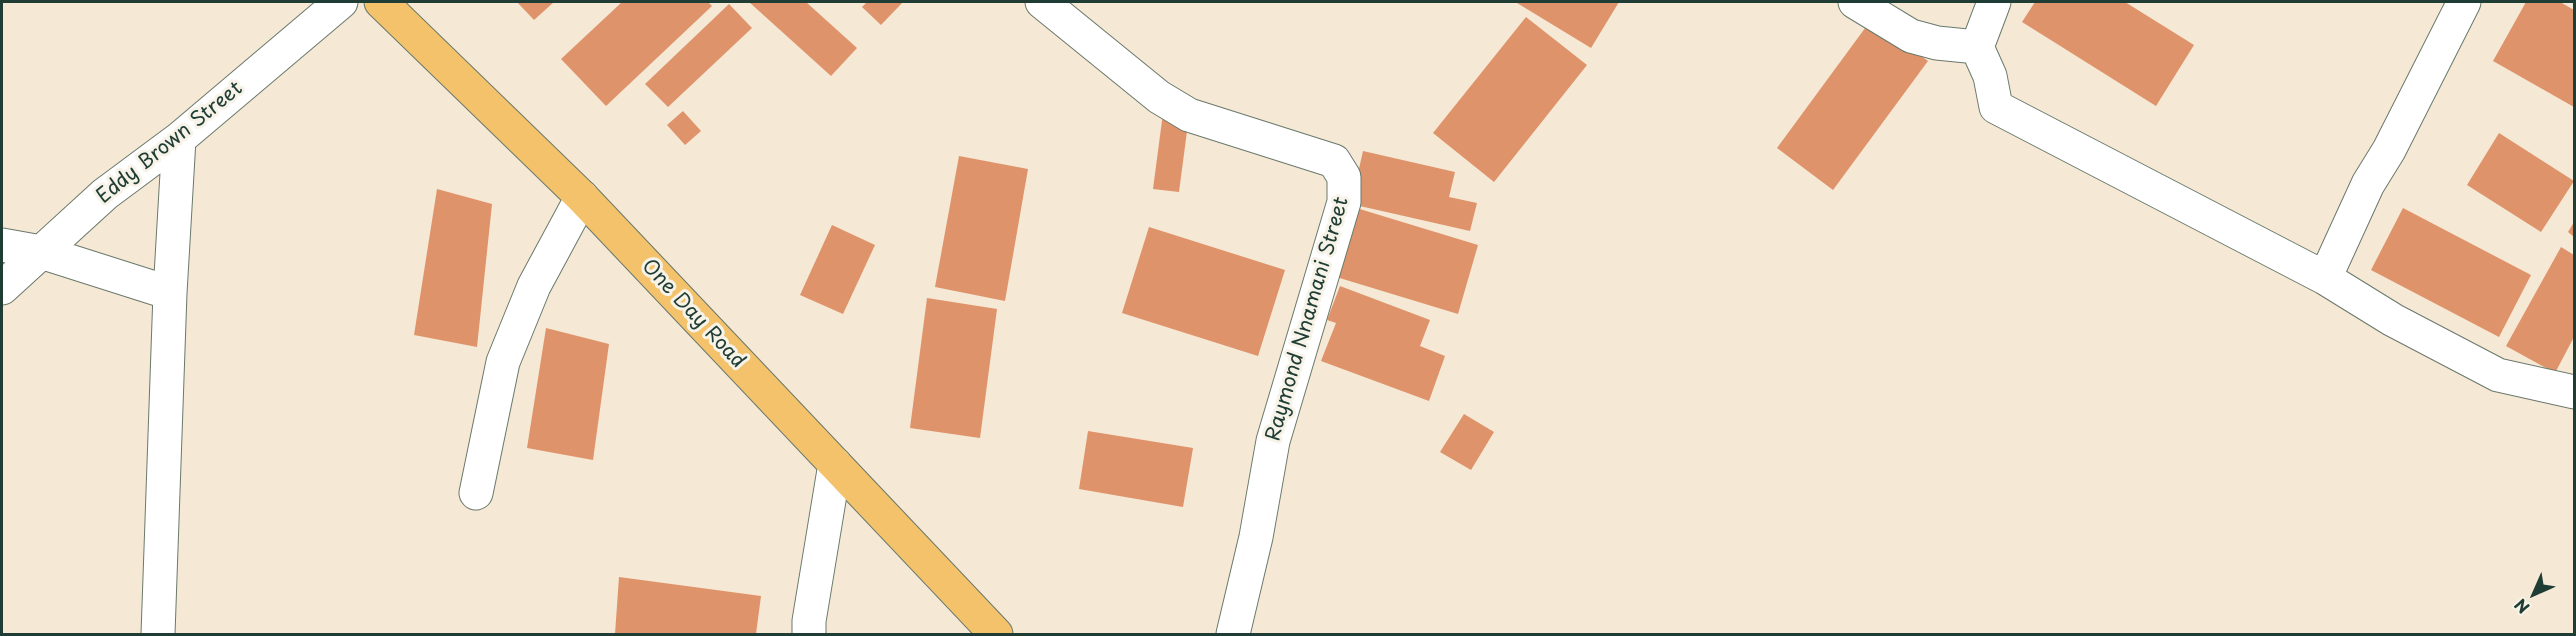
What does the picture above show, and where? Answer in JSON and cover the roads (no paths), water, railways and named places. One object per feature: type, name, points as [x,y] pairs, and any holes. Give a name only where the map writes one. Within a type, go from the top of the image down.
[{"type":"main road","name":"One Day Road","points":[[381,2],[582,197],[996,634]]},
{"type":"street","name":"Eddy Brown Street","points":[[2,288],[105,194],[179,139],[341,2]]},
{"type":"street","name":"Raymond Nnamani Street","points":[[1042,2],[1159,97],[1189,115],[1334,161],[1344,177],[1344,201],[1273,441],[1256,537],[1233,634]]},
{"type":"street","points":[[1855,2],[1899,30],[1937,43],[1977,47]]},
{"type":"street","points":[[1994,2],[1977,47],[1990,76],[1996,107],[2325,278],[2393,320],[2498,375],[2574,392]]},
{"type":"street","points":[[2325,278],[2368,183],[2389,150],[2464,2]]},
{"type":"street","points":[[158,634],[170,293],[179,139]]},
{"type":"street","points":[[476,493],[503,362],[534,286],[582,197]]},
{"type":"street","points":[[2,245],[41,252],[170,293]]},
{"type":"street","points":[[809,634],[809,621],[835,464]]}]
